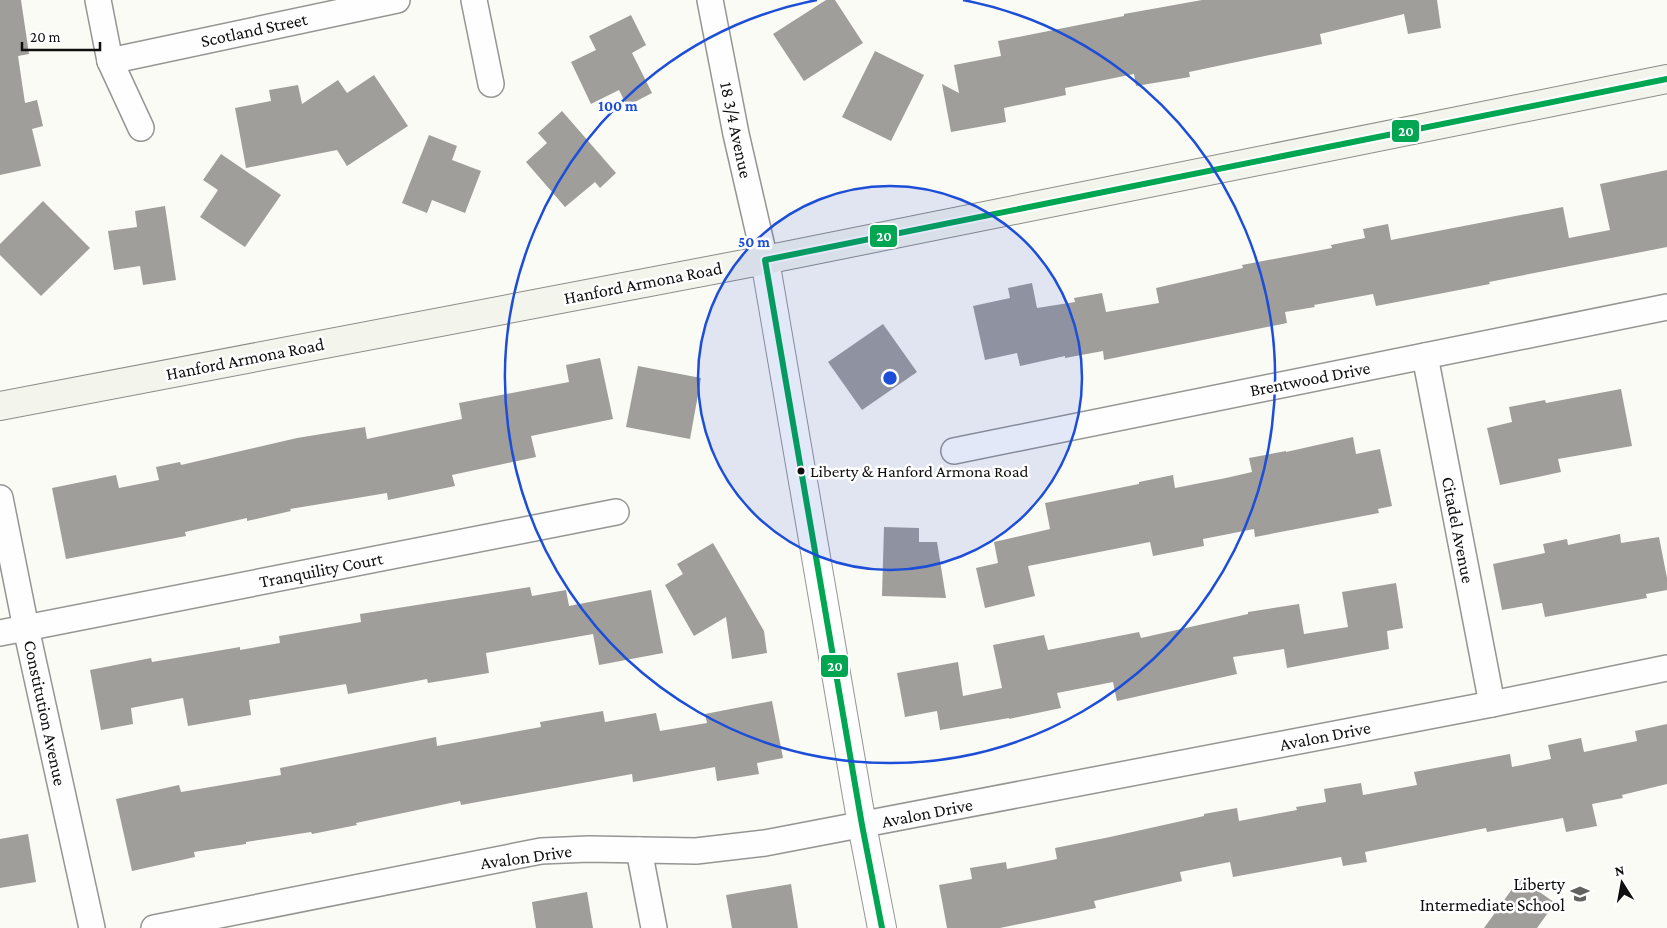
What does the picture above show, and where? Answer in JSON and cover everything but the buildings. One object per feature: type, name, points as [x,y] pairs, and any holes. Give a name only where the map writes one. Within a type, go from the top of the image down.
[{"type":"main road","name":"Hanford Armona Road","points":[[0,406],[764,260],[1667,79]]},
{"type":"street","points":[[98,0],[110,61],[141,128]]},
{"type":"street","name":"Scotland Street","points":[[110,61],[397,0]]},
{"type":"street","points":[[474,0],[491,84]]},
{"type":"street","name":"18 3/4 Avenue","points":[[710,0],[736,134],[764,260]]},
{"type":"street","points":[[764,260],[862,825],[882,928]]},
{"type":"street","name":"Brentwood Drive","points":[[954,451],[1667,307]]},
{"type":"street","name":"Citadel Avenue","points":[[1425,356],[1492,704]]},
{"type":"street","name":"Constitution Avenue","points":[[0,498],[26,628],[92,928]]},
{"type":"street","name":"Tranquility Court","points":[[0,633],[616,512]]},
{"type":"street","name":"Avalon Drive","points":[[154,928],[541,851],[589,849],[696,852],[765,843],[1492,704],[1667,668]]},
{"type":"street","points":[[640,850],[654,928]]},
{"type":"transit line","name":"20","points":[[882,928],[862,825],[765,260],[1667,79]]},
{"type":"place","name":"Liberty & Hanford Armona Road","points":[[801,471]]},
{"type":"place","name":"Liberty Intermediate School","points":[[1580,894]]}]
